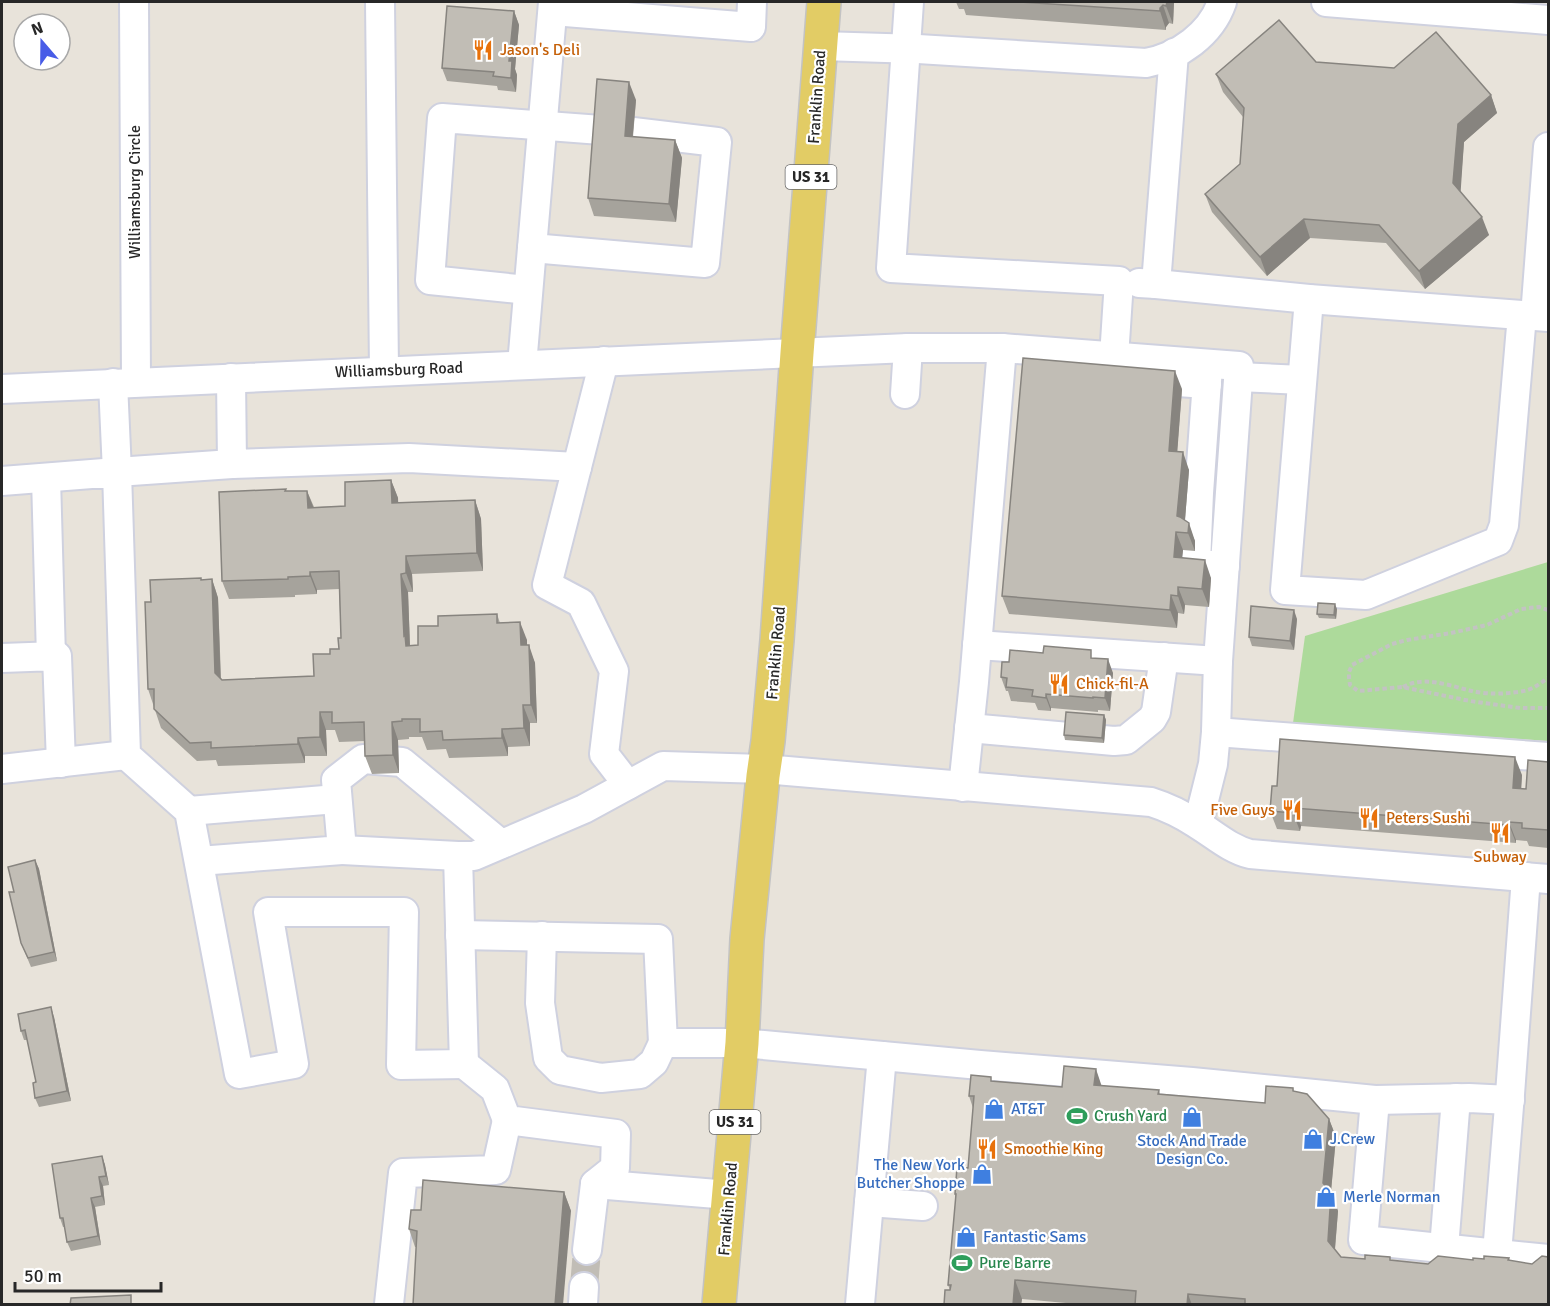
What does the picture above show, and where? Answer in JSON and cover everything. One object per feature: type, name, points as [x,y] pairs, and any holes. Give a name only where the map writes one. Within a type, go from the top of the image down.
[{"type":"main road","name":"Franklin Road","points":[[719,1305],[742,1043],[747,939],[777,640],[824,2]]},
{"type":"street","name":"Williamsburg Circle","points":[[126,755],[117,472],[124,383],[134,2]]},
{"type":"street","points":[[380,2],[384,371]]},
{"type":"street","points":[[522,365],[553,6],[750,27],[752,2]]},
{"type":"street","points":[[909,2],[891,268],[1119,281],[1309,299],[1535,316]]},
{"type":"street","points":[[821,46],[1146,63],[1157,61],[1190,45],[1217,15],[1222,2]]},
{"type":"street","points":[[1326,2],[1548,20]]},
{"type":"street","points":[[1156,284],[1174,53]]},
{"type":"street","points":[[528,290],[430,280],[442,118],[601,129]]},
{"type":"street","points":[[532,248],[705,263],[717,142],[633,132]]},
{"type":"street","points":[[1309,299],[1285,590],[1366,595],[1498,542],[1504,525],[1535,316],[1548,147]]},
{"type":"street","points":[[1114,357],[1119,281]]},
{"type":"street","name":"Williamsburg Road","points":[[2,389],[908,348],[1002,348],[1114,357],[1208,374],[1239,366],[1238,377]]},
{"type":"street","points":[[905,394],[908,348]]},
{"type":"street","points":[[963,787],[1002,348]]},
{"type":"street","points":[[604,361],[547,585],[581,603],[614,671],[604,754],[628,784]]},
{"type":"street","points":[[1208,374],[1196,564],[1225,566]]},
{"type":"street","points":[[1198,824],[1213,764],[1216,732],[1218,661],[1238,377],[1302,380]]},
{"type":"street","points":[[231,378],[232,464]]},
{"type":"street","points":[[1203,432],[1234,434]]},
{"type":"street","points":[[2,482],[232,464],[409,458],[577,467]]},
{"type":"street","points":[[46,478],[51,657]]},
{"type":"street","points":[[1199,493],[1230,495]]},
{"type":"street","points":[[977,645],[1218,661]]},
{"type":"street","points":[[2,658],[57,657],[61,763]]},
{"type":"street","points":[[969,728],[1114,741],[1126,740],[1152,719],[1156,712],[1164,657]]},
{"type":"street","points":[[1216,732],[1548,757]]},
{"type":"street","points":[[2,770],[126,755],[189,812],[239,1074],[294,1064],[268,912],[404,912],[400,1065],[464,1064],[495,1089],[507,1120],[496,1170],[403,1173],[389,1305]]},
{"type":"street","points":[[342,850],[336,780],[363,759],[402,762],[501,844]]},
{"type":"street","points":[[199,861],[342,850],[474,856],[584,809],[663,766],[764,769],[1151,802],[1198,824],[1233,849],[1250,854],[1537,878],[1510,1100],[1497,1253]]},
{"type":"street","points":[[189,812],[337,799]]},
{"type":"street","points":[[458,856],[464,1064]]},
{"type":"street","points":[[460,934],[542,936],[658,939],[663,1043],[654,1062],[640,1074],[601,1078],[560,1070],[548,1058],[540,1004],[542,936]]},
{"type":"street","points":[[663,1043],[742,1043],[1375,1100],[1456,1098],[1510,1100]]},
{"type":"street","points":[[860,1305],[882,1056]]},
{"type":"street","points":[[1444,1248],[1456,1098]]},
{"type":"street","points":[[1375,1100],[1363,1240],[1548,1259]]},
{"type":"street","points":[[507,1120],[616,1134],[615,1168],[595,1184],[587,1250]]},
{"type":"street","points":[[595,1184],[729,1195]]},
{"type":"street","points":[[869,1202],[923,1206]]},
{"type":"path","points":[[1548,610],[1539,607],[1521,609],[1487,625],[1392,644],[1358,661],[1352,665],[1349,672],[1350,685],[1358,691],[1402,687],[1470,701],[1520,708],[1548,708]]},
{"type":"path","points":[[1402,687],[1418,682],[1443,684],[1475,692],[1510,692],[1528,690],[1548,678]]},
{"type":"green space","points":[[1548,562],[1548,741],[1293,723],[1305,636]]},
{"type":"building","points":[[1020,2],[1167,2],[1166,6],[1163,5],[1160,8],[1160,11]]},
{"type":"building","name":"Jason's Deli","points":[[447,6],[514,11],[509,61],[512,61],[511,78],[493,76],[494,72],[442,68]]},
{"type":"building","points":[[1279,20],[1316,62],[1394,68],[1436,32],[1491,95],[1458,124],[1453,183],[1482,217],[1419,271],[1379,225],[1304,219],[1260,257],[1205,194],[1240,164],[1244,108],[1216,74]]},
{"type":"building","points":[[597,79],[629,82],[625,136],[675,140],[669,204],[588,198]]},
{"type":"building","points":[[1023,358],[1175,371],[1169,451],[1183,452],[1177,516],[1189,523],[1188,533],[1176,532],[1174,557],[1205,560],[1202,589],[1178,587],[1178,596],[1171,595],[1170,610],[1002,596]]},
{"type":"building","points":[[391,480],[392,503],[475,500],[477,553],[406,556],[406,573],[401,574],[406,646],[418,645],[418,626],[438,626],[438,616],[497,614],[497,623],[520,622],[521,645],[529,645],[531,705],[523,705],[524,728],[502,729],[502,738],[443,740],[442,731],[420,732],[420,719],[402,719],[402,721],[392,722],[393,755],[365,756],[364,722],[332,723],[332,712],[320,712],[320,737],[298,738],[298,744],[211,748],[211,742],[190,743],[154,709],[154,689],[148,689],[145,602],[151,602],[150,580],[212,579],[215,673],[222,680],[314,676],[313,654],[330,654],[330,649],[339,649],[338,638],[341,638],[339,571],[310,572],[310,576],[288,577],[288,579],[222,581],[219,492],[286,489],[285,491],[307,491],[308,508],[345,506],[345,482]]},
{"type":"building","points":[[1318,603],[1335,604],[1334,615],[1317,614]]},
{"type":"building","points":[[1251,606],[1294,610],[1290,641],[1249,637]]},
{"type":"building","name":"Chick-fil-A","points":[[1044,646],[1091,650],[1091,658],[1108,659],[1105,698],[1046,694],[1046,698],[1032,696],[1033,690],[1006,687],[1007,678],[1001,677],[1002,662],[1009,662],[1010,650],[1043,653]]},
{"type":"building","points":[[1066,712],[1104,715],[1102,738],[1064,735]]},
{"type":"building","points":[[1280,739],[1515,757],[1513,788],[1526,789],[1528,760],[1548,762],[1548,830],[1522,828],[1522,823],[1509,822],[1509,825],[1294,808],[1293,813],[1270,811],[1272,786],[1277,786]]},
{"type":"building","points":[[35,860],[54,952],[28,958],[21,943],[9,892],[14,892],[8,867]]},
{"type":"building","points":[[51,1007],[67,1091],[35,1098],[33,1083],[36,1082],[25,1030],[21,1031],[18,1014]]},
{"type":"building","points":[[1064,1066],[1096,1069],[1094,1085],[1159,1090],[1158,1094],[1265,1103],[1266,1086],[1293,1088],[1293,1091],[1307,1094],[1329,1119],[1323,1183],[1331,1193],[1328,1241],[1341,1257],[1365,1259],[1365,1255],[1390,1257],[1390,1260],[1428,1264],[1438,1256],[1473,1260],[1473,1258],[1484,1259],[1484,1256],[1509,1258],[1508,1260],[1532,1264],[1542,1256],[1548,1257],[1548,1305],[1245,1305],[1245,1299],[1188,1294],[1187,1305],[1135,1305],[1136,1291],[1015,1280],[1013,1305],[944,1305],[945,1290],[950,1290],[951,1285],[948,1285],[957,1167],[968,1168],[974,1096],[969,1096],[971,1075],[991,1077],[991,1081],[1062,1087]]},
{"type":"building","points":[[102,1156],[106,1176],[99,1177],[102,1196],[91,1198],[98,1236],[67,1242],[63,1218],[60,1218],[52,1164]]},
{"type":"building","points":[[423,1180],[564,1192],[555,1305],[413,1305],[417,1231],[409,1229],[411,1210],[421,1210]]},
{"type":"building","points":[[131,1295],[131,1305],[70,1305],[71,1298]]},
{"type":"tunnel","points":[[584,1287],[587,1250]]},
{"type":"place","name":"Jason's Deli","points":[[483,50]]},
{"type":"place","name":"Chick-fil-A","points":[[1059,684]]},
{"type":"place","name":"Five Guys","points":[[1292,810]]},
{"type":"place","name":"Peters Sushi","points":[[1369,818]]},
{"type":"place","name":"Subway","points":[[1500,833]]},
{"type":"place","name":"AT&T","points":[[994,1109]]},
{"type":"place","name":"Crush Yard","points":[[1077,1116]]},
{"type":"place","name":"Stock And Trade Design Co.","points":[[1192,1117]]},
{"type":"place","name":"J.Crew","points":[[1313,1139]]},
{"type":"place","name":"Smoothie King","points":[[987,1149]]},
{"type":"place","name":"The New York Butcher Shoppe","points":[[982,1174]]},
{"type":"place","name":"Merle Norman","points":[[1326,1197]]},
{"type":"place","name":"Fantastic Sams","points":[[966,1237]]},
{"type":"place","name":"Pure Barre","points":[[962,1263]]}]
